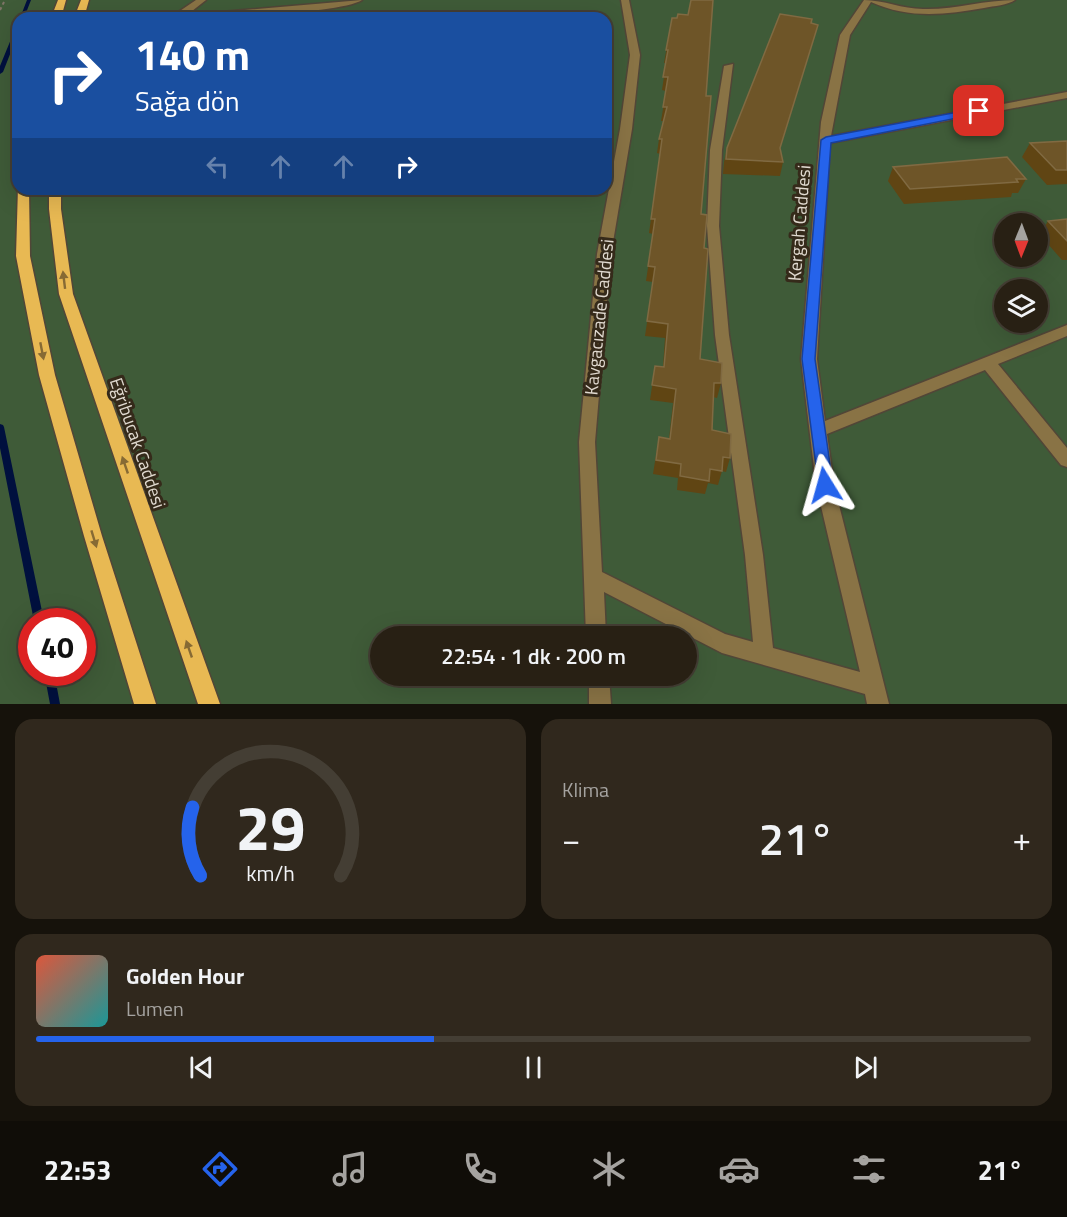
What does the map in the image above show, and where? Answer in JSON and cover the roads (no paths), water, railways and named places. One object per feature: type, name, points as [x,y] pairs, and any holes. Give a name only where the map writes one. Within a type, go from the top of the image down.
[{"type":"main road","points":[[23,195],[23,256],[47,375],[93,536],[145,704]]},
{"type":"main road","name":"Eğribucak Caddesi","points":[[55,195],[66,294],[209,704]]},
{"type":"street","points":[[185,12],[202,0]]},
{"type":"street","points":[[249,12],[335,5],[358,0]]},
{"type":"street","name":"Kavgacızade Caddesi","points":[[596,626],[587,442],[604,254],[626,129],[635,55],[625,0]]},
{"type":"street","points":[[870,0],[895,9],[915,11],[948,10],[1011,0]]},
{"type":"street","name":"Kergah Caddesi","points":[[870,0],[845,35],[826,122],[808,359],[825,485],[875,695]]},
{"type":"street","points":[[729,66],[716,150],[713,226],[722,335],[754,555],[764,655]]},
{"type":"street","points":[[826,140],[1067,94]]},
{"type":"street","points":[[818,432],[1067,330]]},
{"type":"street","points":[[988,363],[1067,460]]},
{"type":"street","points":[[593,577],[722,643],[764,655],[875,695]]},
{"type":"street","points":[[599,686],[600,704]]},
{"type":"waterway","points":[[24,12],[29,0]]},
{"type":"waterway","points":[[0,72],[12,43]]},
{"type":"waterway","points":[[0,427],[36,608]]},
{"type":"waterway","points":[[52,686],[55,704]]}]
